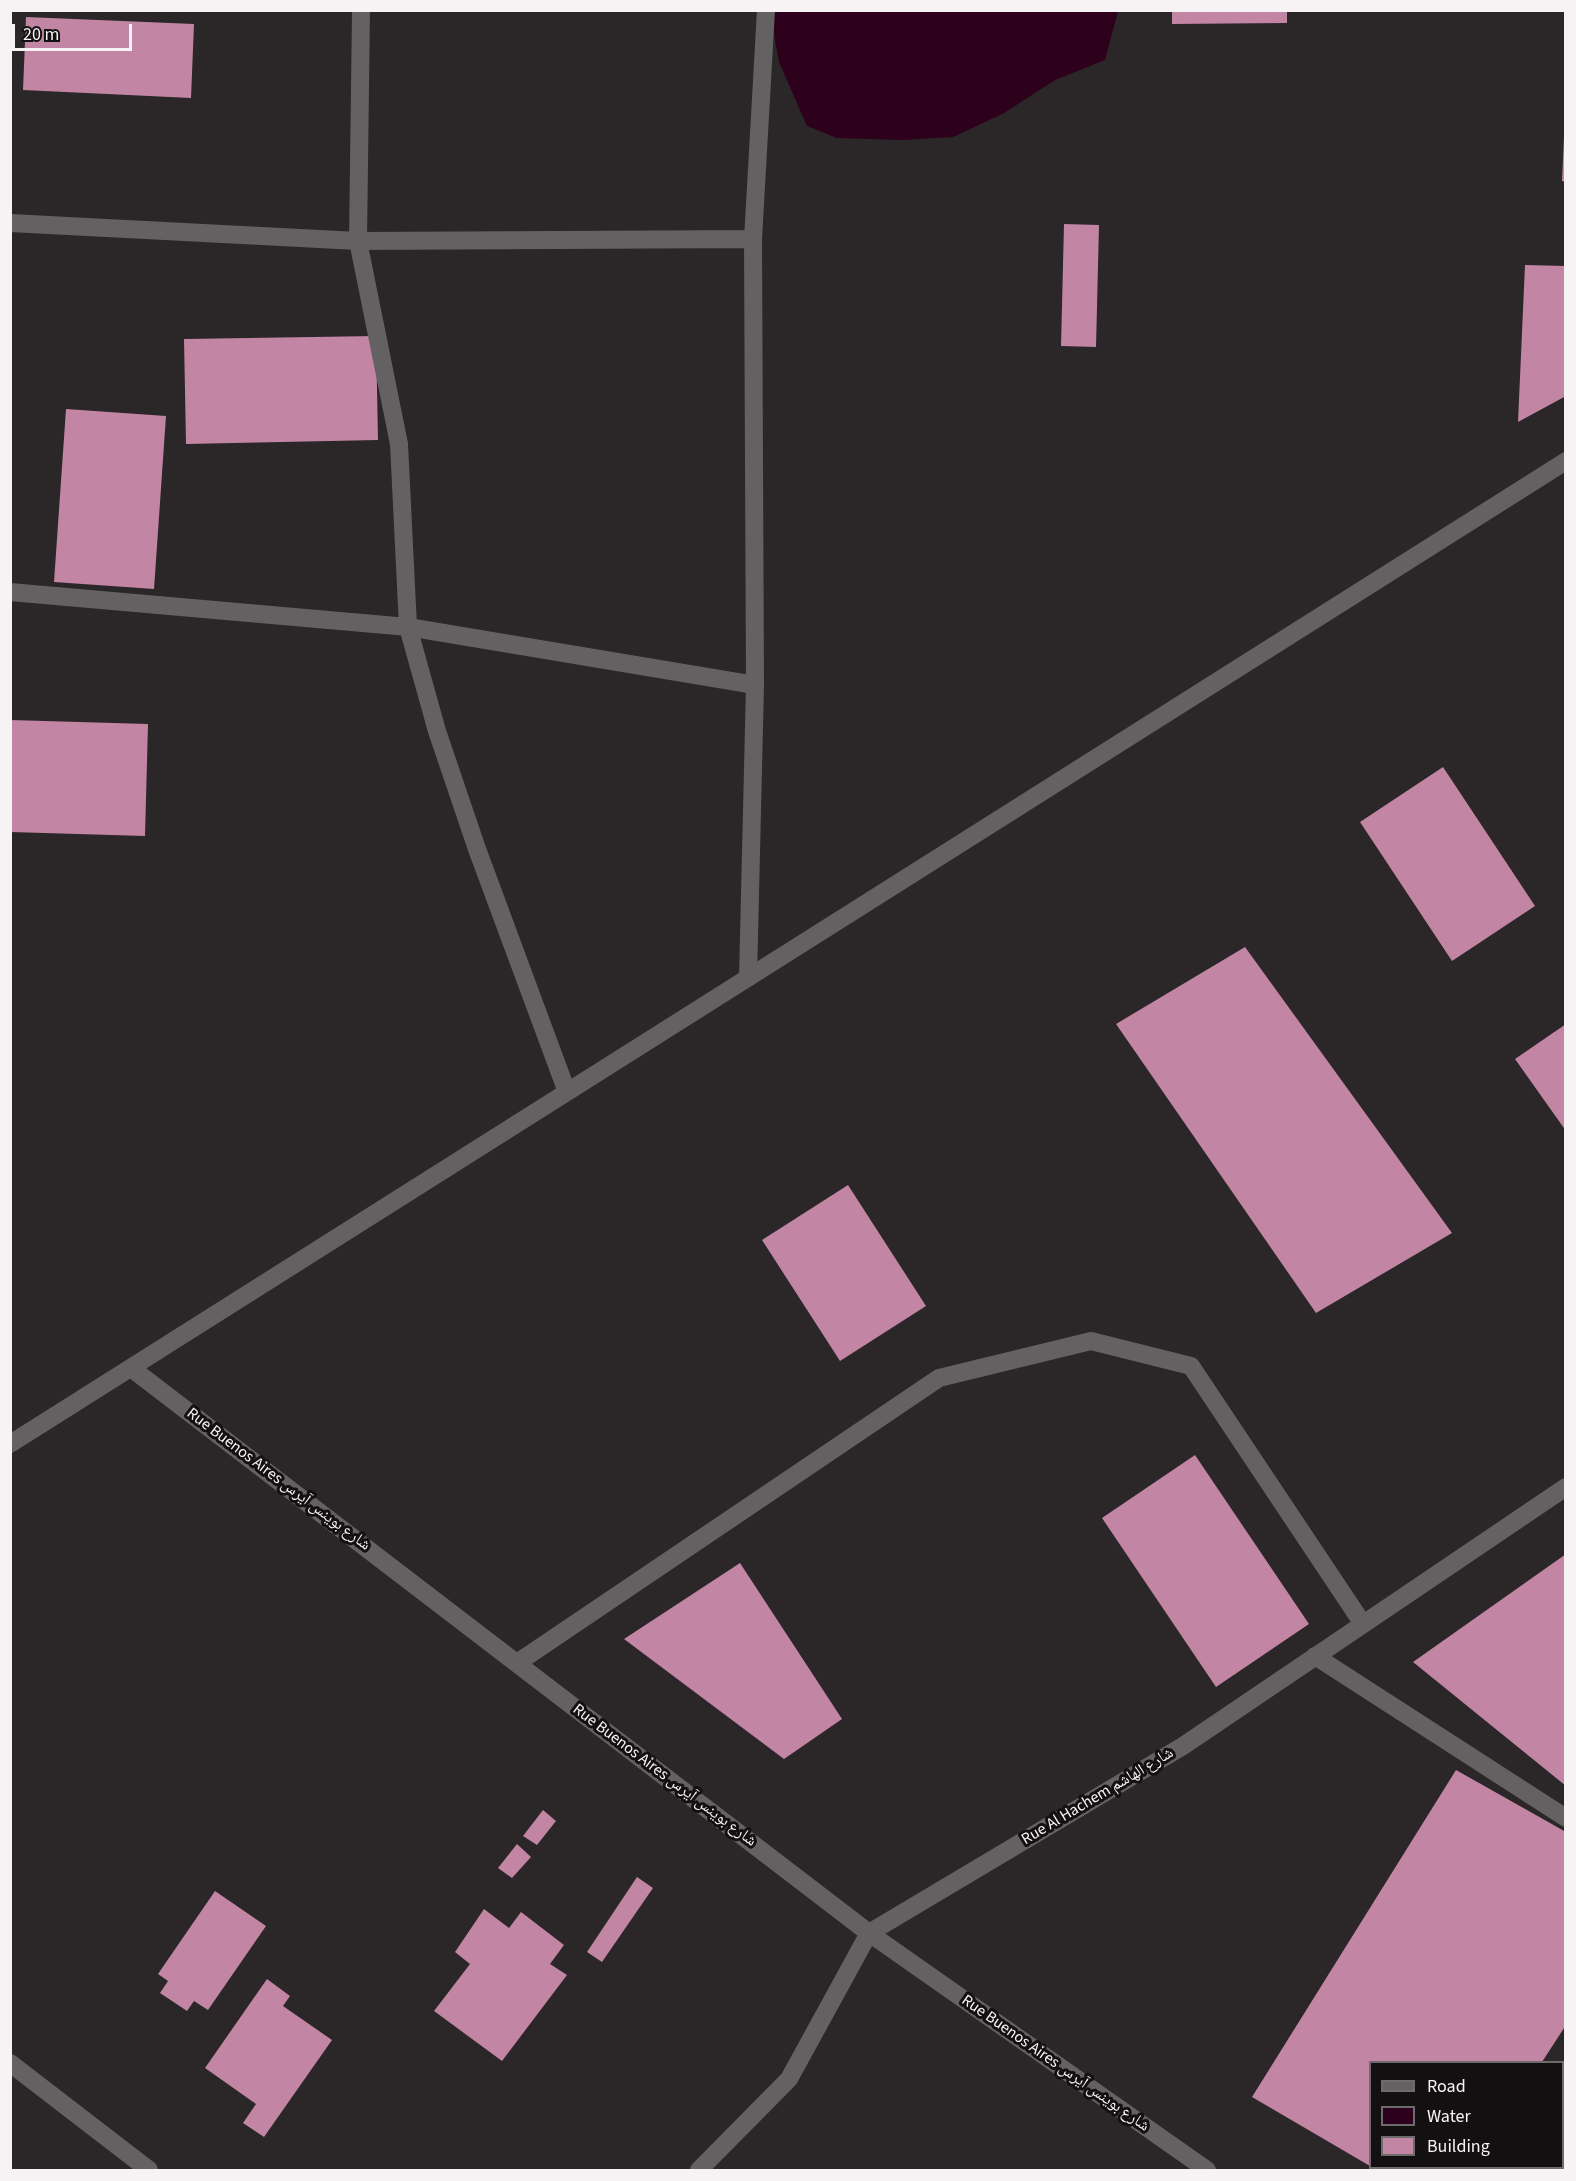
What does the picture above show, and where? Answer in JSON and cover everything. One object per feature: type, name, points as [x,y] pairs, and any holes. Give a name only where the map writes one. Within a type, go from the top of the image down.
[{"type":"street","points":[[361,10],[358,241],[399,444],[408,627],[437,731],[477,849],[567,1092]]},
{"type":"street","points":[[748,978],[754,685],[753,239],[766,10]]},
{"type":"street","points":[[10,223],[358,241],[753,239]]},
{"type":"street","points":[[10,1444],[1566,461]]},
{"type":"street","points":[[10,592],[408,627],[754,685]]},
{"type":"street","points":[[517,1663],[939,1378],[1091,1341],[1191,1366],[1363,1624]]},
{"type":"street","name":"Rue Buenos Aires شارع بوينس آيرس","points":[[131,1368],[869,1933],[1207,2170]]},
{"type":"street","name":"Rue Al Hachem شارع الهاشم","points":[[869,1933],[1183,1746],[1566,1487]]},
{"type":"street","points":[[1316,1656],[1566,1818]]},
{"type":"street","points":[[699,2170],[789,2079],[869,1933]]},
{"type":"street","points":[[10,2063],[149,2170]]},
{"type":"water","points":[[770,11],[1118,11],[1105,60],[1055,80],[1004,113],[953,137],[903,140],[837,138],[807,126],[779,62]]},
{"type":"building","points":[[1172,10],[1287,10],[1287,23],[1172,24]]},
{"type":"building","points":[[26,17],[194,24],[191,98],[23,90]]},
{"type":"building","points":[[1564,137],[1566,137],[1566,182],[1562,181]]},
{"type":"building","points":[[1064,224],[1099,225],[1096,347],[1061,346]]},
{"type":"building","points":[[1525,265],[1566,266],[1566,396],[1518,422]]},
{"type":"building","points":[[376,336],[378,440],[186,444],[184,339]]},
{"type":"building","points":[[66,409],[166,416],[154,589],[54,582]]},
{"type":"building","points":[[10,720],[148,724],[145,836],[10,832]]},
{"type":"building","points":[[1443,767],[1535,906],[1452,961],[1360,822]]},
{"type":"building","points":[[1245,947],[1452,1233],[1316,1313],[1116,1024]]},
{"type":"building","points":[[1566,1024],[1566,1131],[1515,1059]]},
{"type":"building","points":[[848,1185],[926,1306],[840,1361],[762,1240]]},
{"type":"building","points":[[1195,1455],[1309,1624],[1216,1687],[1102,1518]]},
{"type":"building","points":[[1566,1554],[1566,1786],[1413,1662]]},
{"type":"building","points":[[740,1563],[842,1719],[784,1759],[624,1639]]},
{"type":"building","points":[[1456,1770],[1566,1832],[1566,2025],[1543,2061],[1369,2061],[1369,2165],[1252,2097]]},
{"type":"building","points":[[543,1810],[556,1821],[537,1845],[523,1836]]},
{"type":"building","points":[[517,1844],[531,1857],[512,1878],[498,1868]]},
{"type":"building","points":[[637,1877],[653,1888],[602,1962],[587,1952]]},
{"type":"building","points":[[215,1891],[266,1926],[208,2010],[194,2001],[187,2011],[160,1993],[168,1981],[158,1974]]},
{"type":"building","points":[[484,1909],[509,1928],[521,1912],[564,1945],[550,1964],[567,1975],[502,2061],[434,2011],[470,1964],[455,1952]]},
{"type":"building","points":[[267,1979],[290,1996],[283,2006],[332,2040],[264,2137],[243,2123],[256,2104],[205,2068]]},
{"type":"building","points":[[1376,2169],[1474,2169],[1473,2170]]}]
